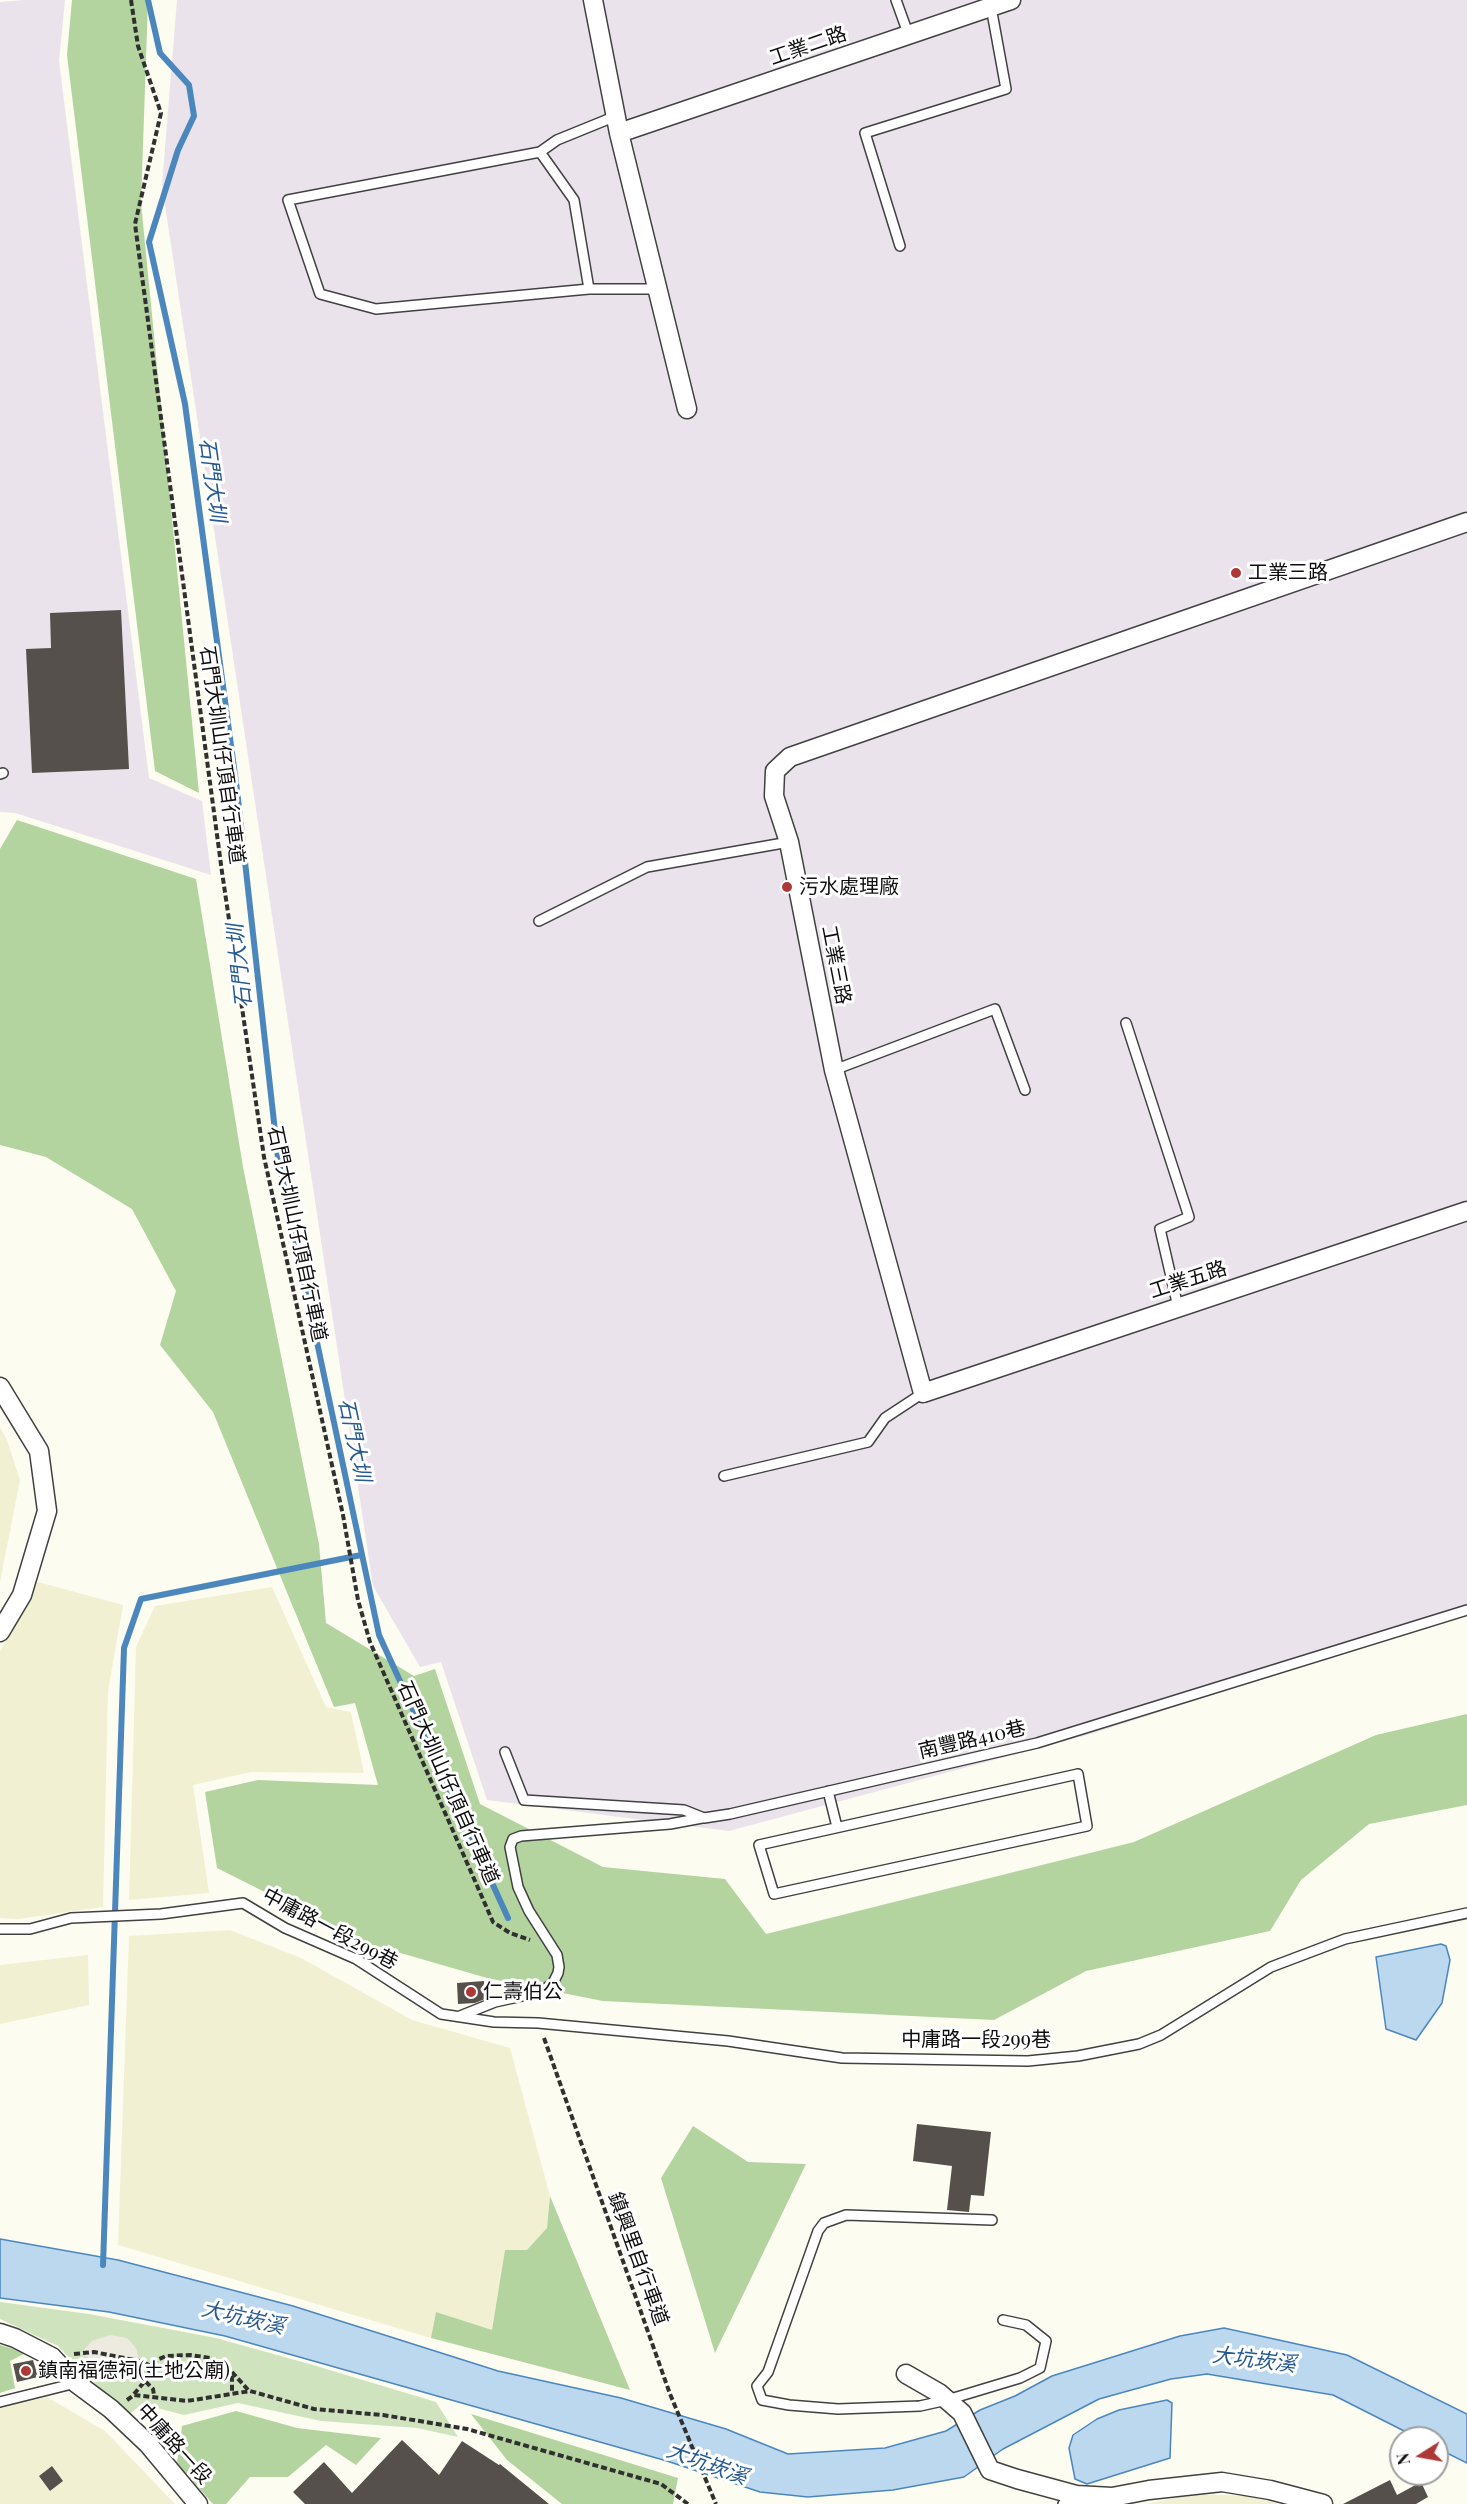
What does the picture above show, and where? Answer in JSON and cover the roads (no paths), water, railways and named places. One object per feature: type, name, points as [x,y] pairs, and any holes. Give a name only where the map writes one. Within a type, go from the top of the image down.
[{"type":"street","points":[[592,0],[618,124],[687,409]]},
{"type":"street","name":"工業二路","points":[[618,124],[909,36],[1011,0]]},
{"type":"street","name":"工業三路","points":[[923,1393],[834,1070],[789,842],[774,795],[774,771],[790,758],[1467,522]]},
{"type":"street","name":"工業五路","points":[[923,1393],[1467,1210]]},
{"type":"street","points":[[0,1387],[39,1451],[47,1511],[22,1595],[0,1632]]},
{"type":"street","name":"中庸路一段","points":[[0,2333],[52,2357],[76,2383],[111,2409],[148,2444],[198,2504]]},
{"type":"street","points":[[906,2373],[939,2392],[963,2415],[990,2470],[1049,2489],[1112,2498],[1149,2490],[1222,2482],[1270,2490],[1323,2504]]},
{"type":"lane","points":[[896,0],[909,36]]},
{"type":"lane","points":[[900,246],[865,133],[1006,89],[991,7]]},
{"type":"lane","points":[[618,124],[557,140],[540,152],[288,200],[320,294],[376,309],[589,289],[658,289]]},
{"type":"lane","points":[[540,152],[574,200],[589,289]]},
{"type":"lane","points":[[539,921],[647,867],[789,842]]},
{"type":"lane","points":[[834,1070],[994,1009],[1025,1090]]},
{"type":"lane","points":[[1126,1023],[1189,1217],[1160,1230],[1178,1307]]},
{"type":"lane","points":[[724,1476],[868,1442],[885,1418],[923,1393]]},
{"type":"lane","name":"南豐路410巷","points":[[505,1752],[524,1800],[684,1810],[704,1818],[730,1814],[1037,1743],[1467,1610]]},
{"type":"lane","points":[[1078,1774],[1087,1826],[774,1894],[759,1845],[837,1827],[1078,1774]]},
{"type":"lane","points":[[828,1791],[837,1827]]},
{"type":"lane","points":[[458,2017],[495,2002],[541,1992],[553,1983],[559,1967],[556,1955],[529,1911],[518,1887],[510,1847],[513,1839],[521,1836],[670,1824],[704,1818]]},
{"type":"lane","name":"中庸路一段299巷","points":[[0,1929],[30,1929],[71,1918],[161,1914],[243,1903],[285,1928],[356,1959],[441,2014],[494,2022],[538,2023],[729,2041],[842,2058],[1028,2061],[1078,2056],[1139,2044],[1154,2038],[1271,1967],[1345,1939],[1467,1913]]},
{"type":"lane","points":[[992,2220],[846,2215],[824,2223],[818,2231],[768,2372],[758,2386],[762,2400],[838,2409],[909,2406],[947,2400],[1020,2378],[1040,2368],[1046,2341],[1026,2325],[1003,2320]]},
{"type":"lane","points":[[0,2402],[76,2383]]},
{"type":"lane","points":[[1063,2504],[1097,2496]]},
{"type":"water","points":[[1441,1944],[1446,1946],[1450,1960],[1442,2003],[1416,2040],[1386,2029],[1376,1957]]},
{"type":"water","name":"大坑崁溪","points":[[0,2239],[118,2260],[293,2306],[498,2371],[621,2398],[726,2429],[788,2454],[885,2448],[946,2431],[980,2410],[1015,2396],[1052,2376],[1180,2336],[1224,2328],[1347,2355],[1467,2414],[1467,2463],[1449,2454],[1449,2426],[1394,2426],[1333,2395],[1207,2374],[1171,2379],[1099,2399],[1003,2449],[964,2477],[893,2490],[808,2497],[760,2492],[667,2461],[225,2336],[109,2312],[0,2298]]},
{"type":"water","points":[[1167,2400],[1172,2403],[1170,2458],[1087,2484],[1075,2479],[1069,2448],[1073,2435],[1097,2419],[1119,2410]]},
{"type":"waterway","name":"石門大圳","points":[[148,0],[160,53],[189,85],[194,116],[178,150],[149,242],[185,404],[237,790],[278,1158],[379,1635],[508,1918]]},
{"type":"waterway","points":[[103,2265],[124,1648],[141,1599],[361,1555]]},
{"type":"place","name":"工業三路","points":[[1236,573]]},
{"type":"place","name":"污水處理廠","points":[[787,887]]},
{"type":"place","name":"仁壽伯公","points":[[471,1992]]},
{"type":"place","name":"鎮南福德祠(土地公廟)","points":[[26,2371]]}]
